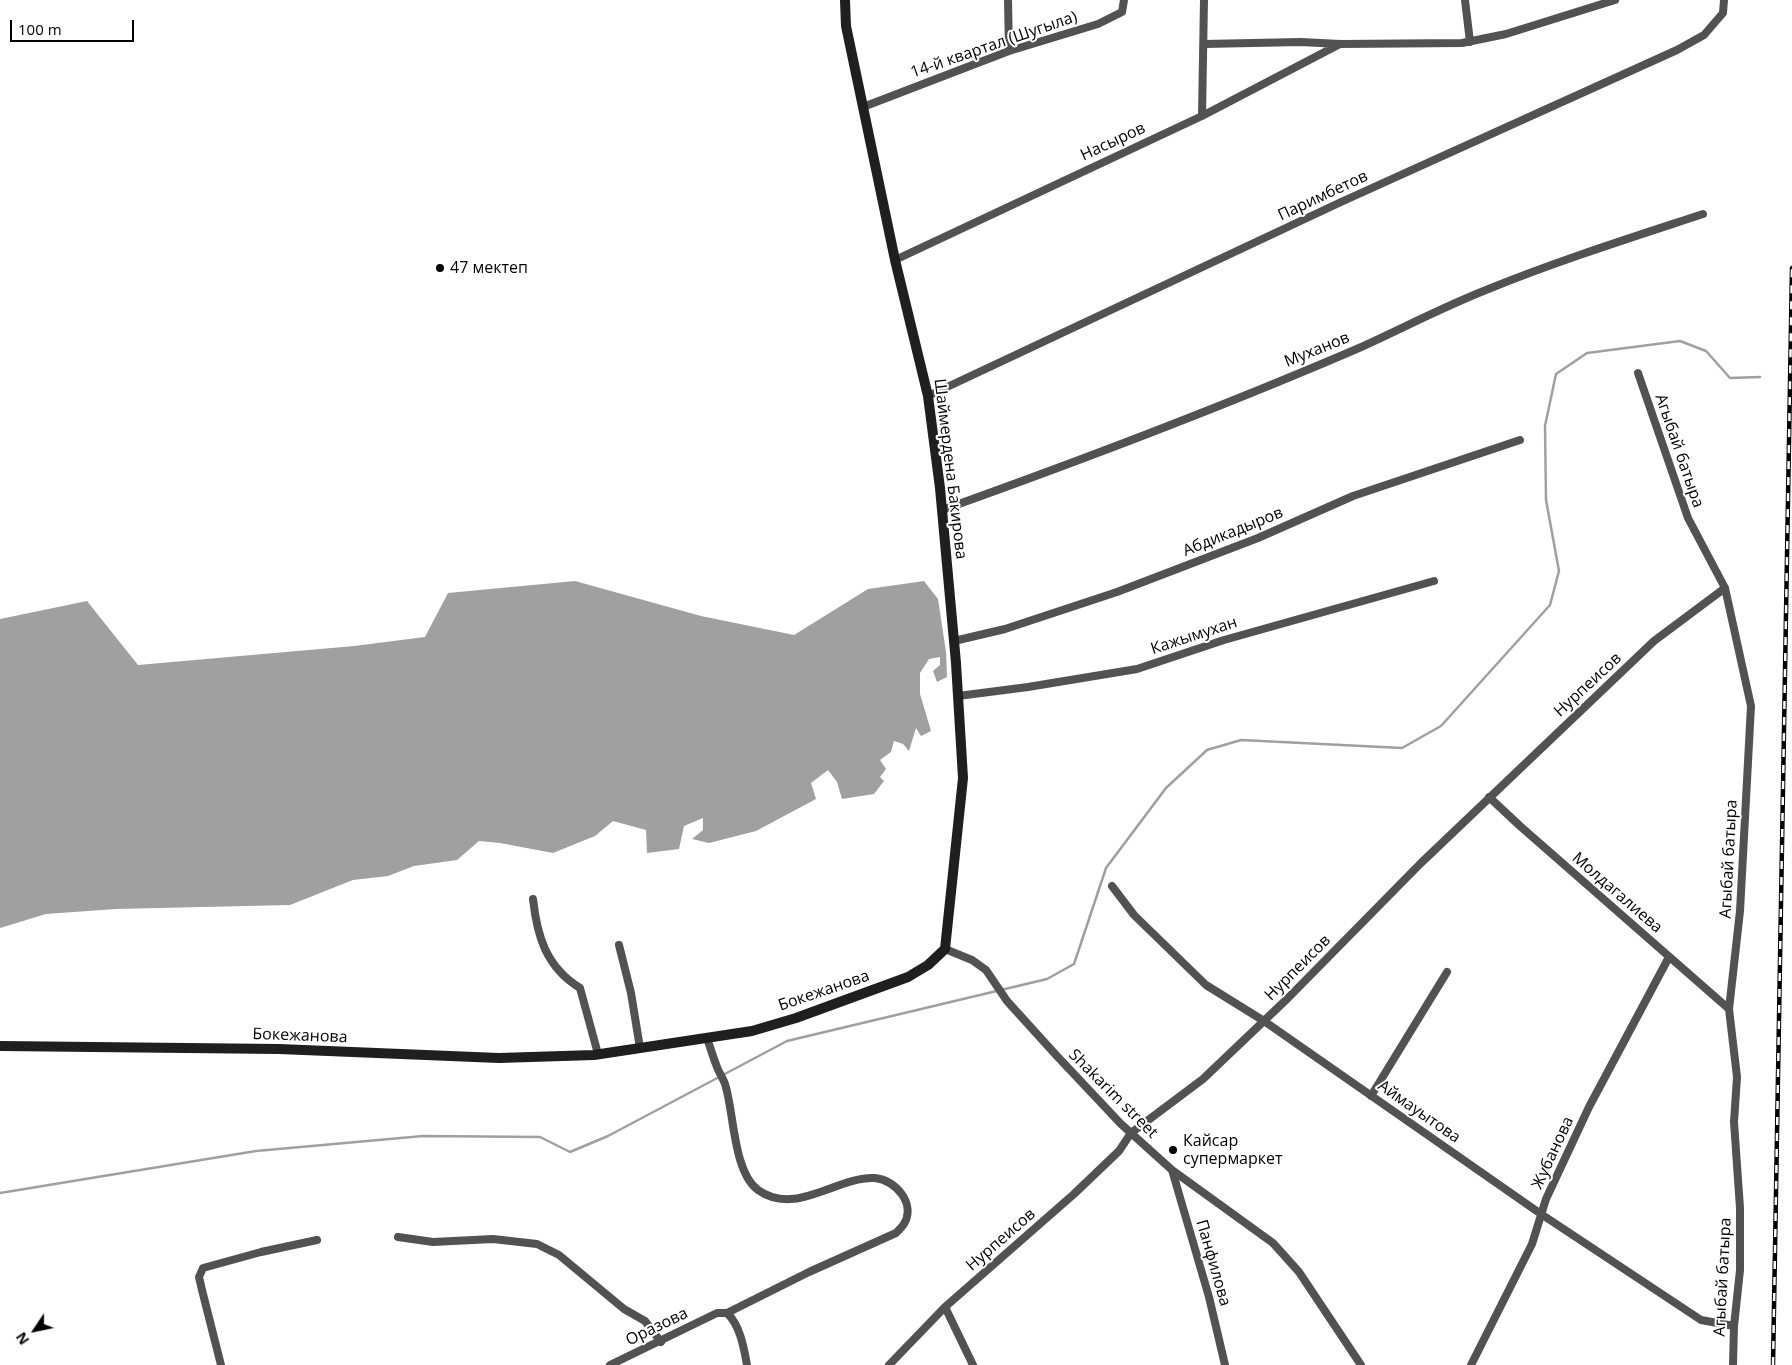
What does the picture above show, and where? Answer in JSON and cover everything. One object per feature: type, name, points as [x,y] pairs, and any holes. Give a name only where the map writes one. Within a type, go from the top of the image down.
[{"type":"street","name":"Шаймердена Бакирова","points":[[845,0],[846,26],[862,107],[895,260],[928,396],[942,510],[954,641],[963,778],[945,949]]},
{"type":"street","points":[[1008,0],[1009,51]]},
{"type":"street","name":"14-й квартал (Шугыла)","points":[[862,107],[1009,51],[1098,24],[1122,12],[1124,0]]},
{"type":"street","points":[[1202,116],[1204,0]]},
{"type":"street","points":[[1465,0],[1470,42]]},
{"type":"street","points":[[1204,44],[1470,42],[1506,34],[1616,0]]},
{"type":"street","name":"Паримбетов","points":[[928,396],[1332,207],[1677,50],[1704,35],[1723,13],[1724,0]]},
{"type":"street","name":"Насыров","points":[[895,260],[1202,116],[1340,44]]},
{"type":"street","name":"Муханов","points":[[942,510],[1067,465],[1221,404],[1358,348],[1485,290],[1569,258],[1703,214]]},
{"type":"street","name":"Агыбай батыра","points":[[1638,373],[1688,518],[1725,588],[1751,706],[1740,911],[1729,1009],[1737,1077],[1734,1122],[1740,1208],[1740,1270],[1734,1326],[1733,1365]]},
{"type":"street","name":"Абдикадыров","points":[[954,641],[1005,629],[1117,592],[1258,538],[1353,496],[1520,440]]},
{"type":"street","name":"Кажымухан","points":[[958,696],[1137,669],[1224,640],[1434,581]]},
{"type":"street","name":"Нурпеисов","points":[[889,1365],[945,1307],[1074,1194],[1119,1151],[1131,1133],[1203,1079],[1264,1021],[1421,863],[1654,641],[1725,588]]},
{"type":"street","name":"Молдагалиева","points":[[1489,798],[1729,1009]]},
{"type":"street","name":"Аймауытова","points":[[1112,886],[1134,915],[1206,985],[1264,1021],[1541,1214],[1701,1320],[1734,1326]]},
{"type":"street","points":[[532,899],[536,924],[552,964],[566,979],[580,988],[598,1054]]},
{"type":"street","points":[[619,945],[631,992],[640,1048]]},
{"type":"street","name":"Shakarim street","points":[[945,949],[972,960],[986,970],[1007,1000],[1056,1055],[1131,1133],[1172,1170],[1273,1243],[1299,1272],[1361,1365]]},
{"type":"street","name":"Бокежанова","points":[[0,1046],[278,1049],[499,1058],[598,1054],[752,1031],[796,1018],[908,977],[928,966],[945,949]]},
{"type":"street","name":"Жубанова","points":[[1471,1365],[1532,1244],[1546,1199],[1589,1107],[1669,957]]},
{"type":"street","points":[[1371,1096],[1447,972]]},
{"type":"street","points":[[707,1038],[717,1068],[725,1083],[732,1127],[744,1169],[749,1180],[757,1190],[771,1197],[790,1199],[806,1197],[858,1180],[874,1178],[888,1181],[898,1188],[908,1208],[904,1223],[896,1233],[818,1268],[727,1313],[733,1318],[743,1345],[747,1365]]},
{"type":"street","name":"Панфилова","points":[[1172,1170],[1209,1297],[1225,1365]]},
{"type":"street","points":[[398,1237],[432,1242],[492,1239],[537,1244],[559,1255],[624,1309],[646,1321],[661,1342]]},
{"type":"street","points":[[221,1365],[199,1277],[203,1268],[253,1254],[317,1240]]},
{"type":"street","points":[[945,1307],[973,1365]]},
{"type":"street","name":"Оразова","points":[[610,1365],[661,1342],[684,1328],[717,1313],[727,1313]]},
{"type":"shaded area","points":[[575,581],[701,616],[794,635],[868,589],[924,581],[938,599],[946,652],[947,677],[937,682],[933,671],[940,665],[940,657],[929,659],[920,673],[920,694],[931,731],[921,736],[916,728],[909,751],[903,744],[894,741],[891,752],[880,760],[886,769],[880,777],[884,781],[874,794],[842,799],[837,782],[828,770],[811,783],[816,799],[756,831],[709,843],[692,839],[703,830],[703,818],[684,826],[679,849],[647,853],[646,830],[613,821],[595,836],[553,853],[479,841],[457,860],[414,866],[388,876],[353,880],[290,905],[116,909],[46,914],[0,928],[0,619],[87,601],[138,665],[354,646],[425,637],[448,593]]},
{"type":"waterway","points":[[0,1193],[256,1151],[423,1136],[540,1137],[570,1152],[608,1136],[787,1041],[1047,979],[1074,964],[1106,868],[1166,788],[1207,750],[1241,740],[1402,748],[1441,726],[1550,605],[1559,571],[1546,500],[1545,426],[1556,374],[1587,353],[1680,341],[1706,351],[1730,378],[1760,377]]},
{"type":"railway","points":[[1773,1365],[1792,268]]},
{"type":"place","name":"47 мектеп","points":[[440,268]]},
{"type":"place","name":"Кайсар супермаркет","points":[[1173,1150]]}]
